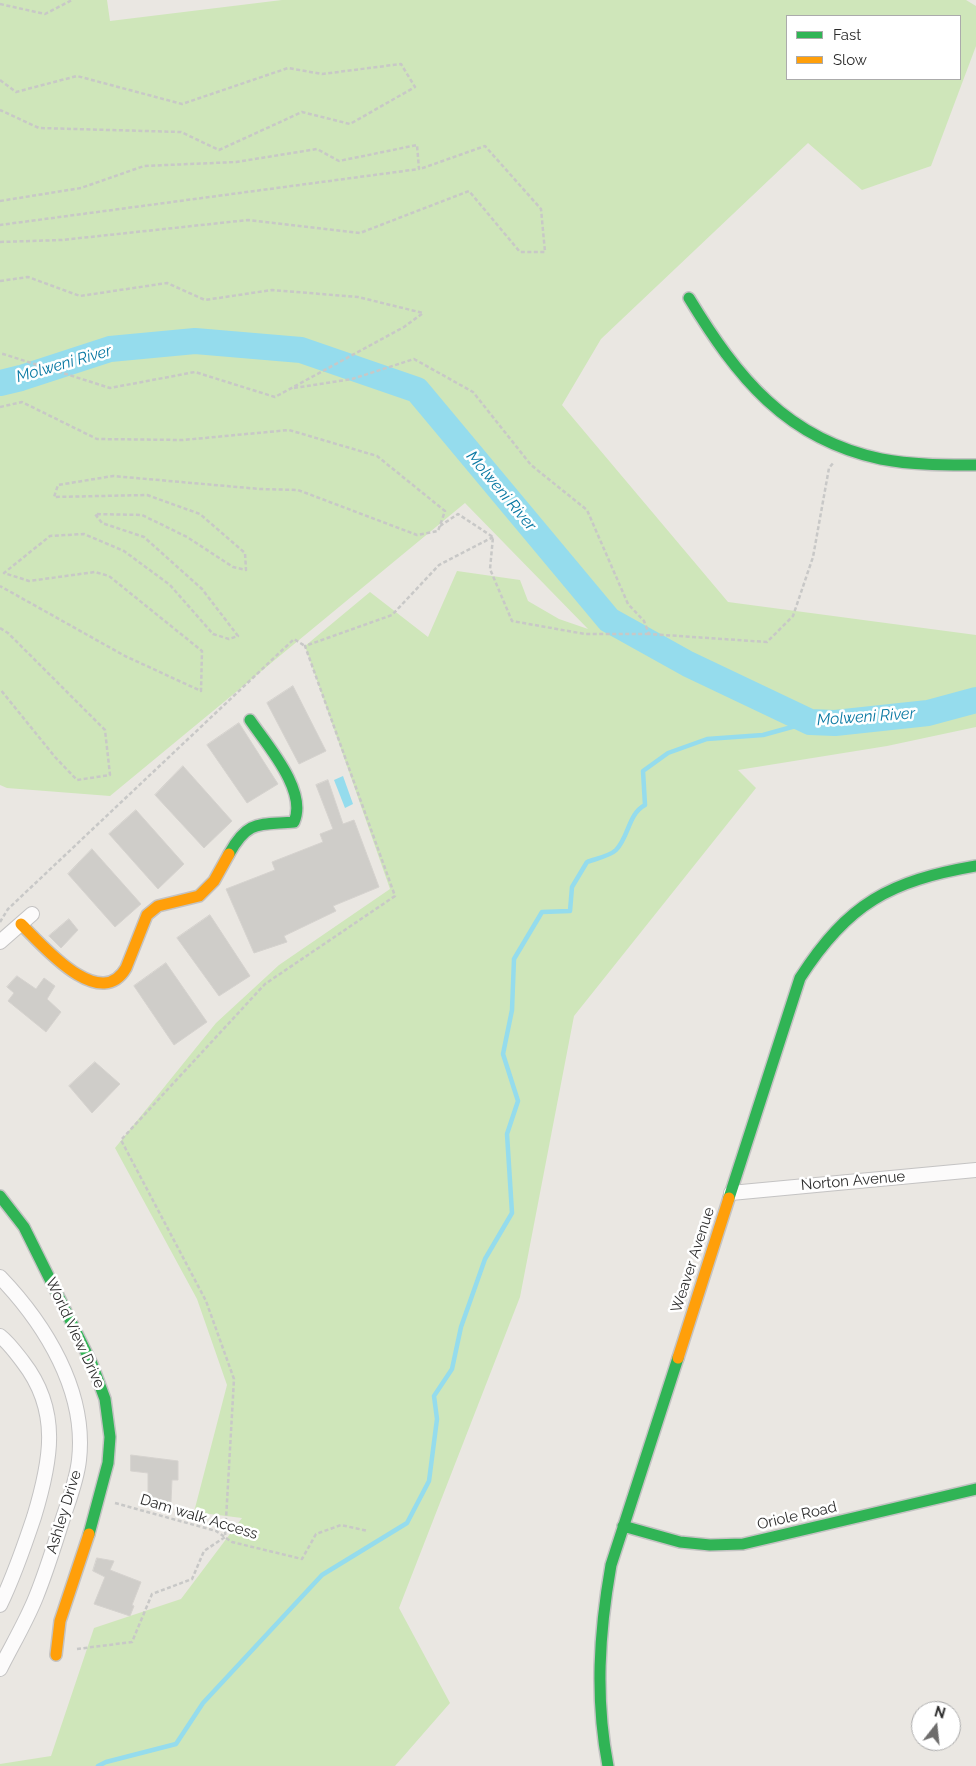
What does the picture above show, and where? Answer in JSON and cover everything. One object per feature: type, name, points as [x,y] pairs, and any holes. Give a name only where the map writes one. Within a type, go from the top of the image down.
[{"type":"street","points":[[689,298],[721,351],[754,391],[793,423],[833,445],[849,451],[903,464],[976,466]]},
{"type":"street","points":[[21,924],[84,979],[106,985],[118,980],[128,964],[140,928],[150,911],[167,902],[194,898],[206,891],[241,836],[252,826],[294,822],[298,818],[299,807],[296,797],[283,769],[250,720]]},
{"type":"street","name":"Weaver Avenue","points":[[608,1766],[598,1699],[598,1650],[611,1565],[800,978],[820,947],[853,912],[878,895],[904,882],[933,872],[976,866]]},
{"type":"street","points":[[0,942],[32,914]]},
{"type":"street","name":"Norton Avenue","points":[[731,1193],[976,1170]]},
{"type":"street","name":"World View Drive","points":[[0,1196],[24,1226],[102,1388],[108,1413],[108,1462],[102,1490],[60,1623],[56,1655]]},
{"type":"street","name":"Ashley Drive","points":[[0,1277],[35,1318],[64,1371],[74,1402],[79,1434],[79,1460],[48,1564],[35,1599],[0,1669]]},
{"type":"street","points":[[0,1336],[27,1368],[42,1395],[49,1426],[50,1454],[43,1486],[21,1559],[0,1605]]},
{"type":"street","name":"Oriole Road","points":[[623,1526],[680,1542],[710,1545],[743,1544],[976,1489]]},
{"type":"path","points":[[0,4],[45,14],[72,0]]},
{"type":"path","points":[[0,80],[16,92],[77,76],[182,104],[288,68],[322,74],[401,64],[415,87],[350,124],[302,112],[219,150],[181,132],[39,128],[0,110]]},
{"type":"path","points":[[0,201],[81,188],[144,166],[236,162],[317,149],[339,161],[417,145],[420,169]]},
{"type":"path","points":[[0,225],[420,169],[485,146],[541,209],[545,252],[520,252],[469,191],[360,234],[248,220],[62,240],[0,242]]},
{"type":"path","points":[[0,280],[28,276],[80,296],[167,283],[205,300],[272,290],[358,297],[423,313],[404,327],[275,397],[195,372],[110,388],[0,353]]},
{"type":"path","points":[[290,389],[352,379],[414,359],[473,392],[532,465],[587,510],[628,604],[644,621],[649,634]]},
{"type":"path","points":[[0,407],[22,402],[97,438],[184,440],[289,430],[377,456],[445,511],[438,531],[416,535],[298,490],[260,489],[113,476],[58,485],[54,497],[147,495],[200,514],[245,554],[246,570],[233,567],[187,537],[142,515],[95,514],[102,523],[144,537],[202,589],[238,636],[229,639],[213,634],[170,585],[124,551],[84,534],[50,536],[4,573],[28,581],[95,572],[109,576],[202,651],[201,691],[125,656],[0,586]]},
{"type":"path","points":[[493,537],[490,569],[512,621],[585,634],[649,634],[767,642],[793,616],[813,557],[829,468],[836,459],[849,451]]},
{"type":"path","points":[[439,527],[458,514],[493,537]]},
{"type":"path","points":[[305,646],[392,616],[439,565],[493,537]]},
{"type":"path","points":[[0,628],[8,633],[105,730],[110,775],[77,780],[55,757],[0,689]]},
{"type":"path","points":[[0,922],[8,909],[294,639],[305,646],[395,896],[265,984],[121,1140],[206,1301],[234,1379],[225,1537],[204,1551],[192,1579],[152,1594],[132,1642],[78,1649]]},
{"type":"path","name":"Dam walk Access","points":[[102,1490],[108,1501],[216,1531],[232,1542],[302,1559],[316,1534],[341,1524],[368,1531]]},
{"type":"green space","points":[[0,0],[107,0],[110,21],[282,0],[966,0],[976,6],[976,46],[931,166],[862,190],[808,143],[601,339],[562,405],[728,602],[976,635],[976,727],[887,746],[738,770],[756,788],[574,1016],[520,1297],[399,1608],[450,1703],[395,1766],[0,1766],[0,1764],[51,1756],[94,1628],[181,1599],[242,1518],[194,1512],[227,1385],[197,1299],[115,1148],[216,1023],[279,965],[390,889],[305,646],[370,592],[428,637],[457,571],[520,580],[528,601],[559,619],[588,629],[465,503],[110,796],[7,788],[0,785]]},
{"type":"water","points":[[343,776],[353,804],[345,808],[334,780]]},
{"type":"building","points":[[293,686],[326,751],[299,764],[267,703]]},
{"type":"building","points":[[239,723],[278,784],[247,803],[207,745]]},
{"type":"building","points":[[183,766],[232,821],[204,848],[155,795]]},
{"type":"building","points":[[328,780],[343,824],[354,820],[379,887],[333,906],[336,911],[284,936],[287,942],[254,953],[226,889],[275,870],[272,862],[323,842],[320,834],[333,829],[316,785]]},
{"type":"building","points":[[136,810],[184,864],[158,889],[109,834]]},
{"type":"building","points":[[92,849],[141,904],[115,927],[68,874]]},
{"type":"building","points":[[210,915],[250,976],[219,996],[177,938]]},
{"type":"building","points":[[69,919],[78,930],[61,948],[49,936]]},
{"type":"building","points":[[166,963],[207,1022],[174,1045],[134,986]]},
{"type":"building","points":[[17,976],[36,989],[44,978],[55,986],[47,999],[61,1012],[46,1032],[8,1001],[14,993],[7,987]]},
{"type":"building","points":[[95,1062],[120,1084],[92,1113],[69,1086]]},
{"type":"building","points":[[131,1455],[178,1461],[178,1480],[172,1480],[171,1502],[148,1501],[148,1473],[131,1471]]},
{"type":"building","points":[[97,1558],[114,1561],[110,1570],[141,1582],[130,1616],[94,1604],[105,1577],[93,1571]]},
{"type":"waterway","name":"Molweni River","points":[[0,383],[110,349],[195,341],[301,350],[417,390],[609,620],[688,664],[810,722],[835,723],[928,713],[976,700]]},
{"type":"waterway","points":[[98,1766],[106,1762],[176,1744],[203,1703],[322,1575],[407,1523],[429,1481],[437,1419],[434,1396],[452,1369],[461,1327],[485,1259],[512,1213],[507,1134],[518,1101],[503,1054],[512,1010],[514,959],[542,912],[570,911],[572,887],[587,862],[610,854],[620,845],[635,814],[645,805],[643,771],[668,753],[707,739],[763,735],[810,722]]},
{"type":"traffic: fast","points":[[689,298],[726,354],[767,401],[791,420],[818,437],[847,450],[881,459],[916,464],[976,465]]},
{"type":"traffic: fast","points":[[229,854],[242,835],[249,829],[264,824],[294,822],[297,810],[291,783],[284,769],[250,720]]},
{"type":"traffic: fast","points":[[729,1198],[800,978],[818,952],[854,914],[895,888],[919,879],[976,866]]},
{"type":"traffic: fast","points":[[0,1196],[24,1227],[92,1364],[105,1399],[110,1437],[108,1463],[89,1534]]},
{"type":"traffic: fast","points":[[608,1766],[601,1715],[600,1666],[601,1641],[611,1565],[678,1358]]},
{"type":"traffic: fast","points":[[623,1526],[680,1542],[710,1545],[743,1544],[976,1489]]},
{"type":"traffic: slow","points":[[21,924],[72,971],[87,979],[102,983],[115,980],[126,968],[147,915],[158,906],[199,896],[214,881],[229,854]]},
{"type":"traffic: slow","points":[[678,1358],[729,1198]]},
{"type":"traffic: slow","points":[[56,1655],[60,1621],[89,1534]]}]
